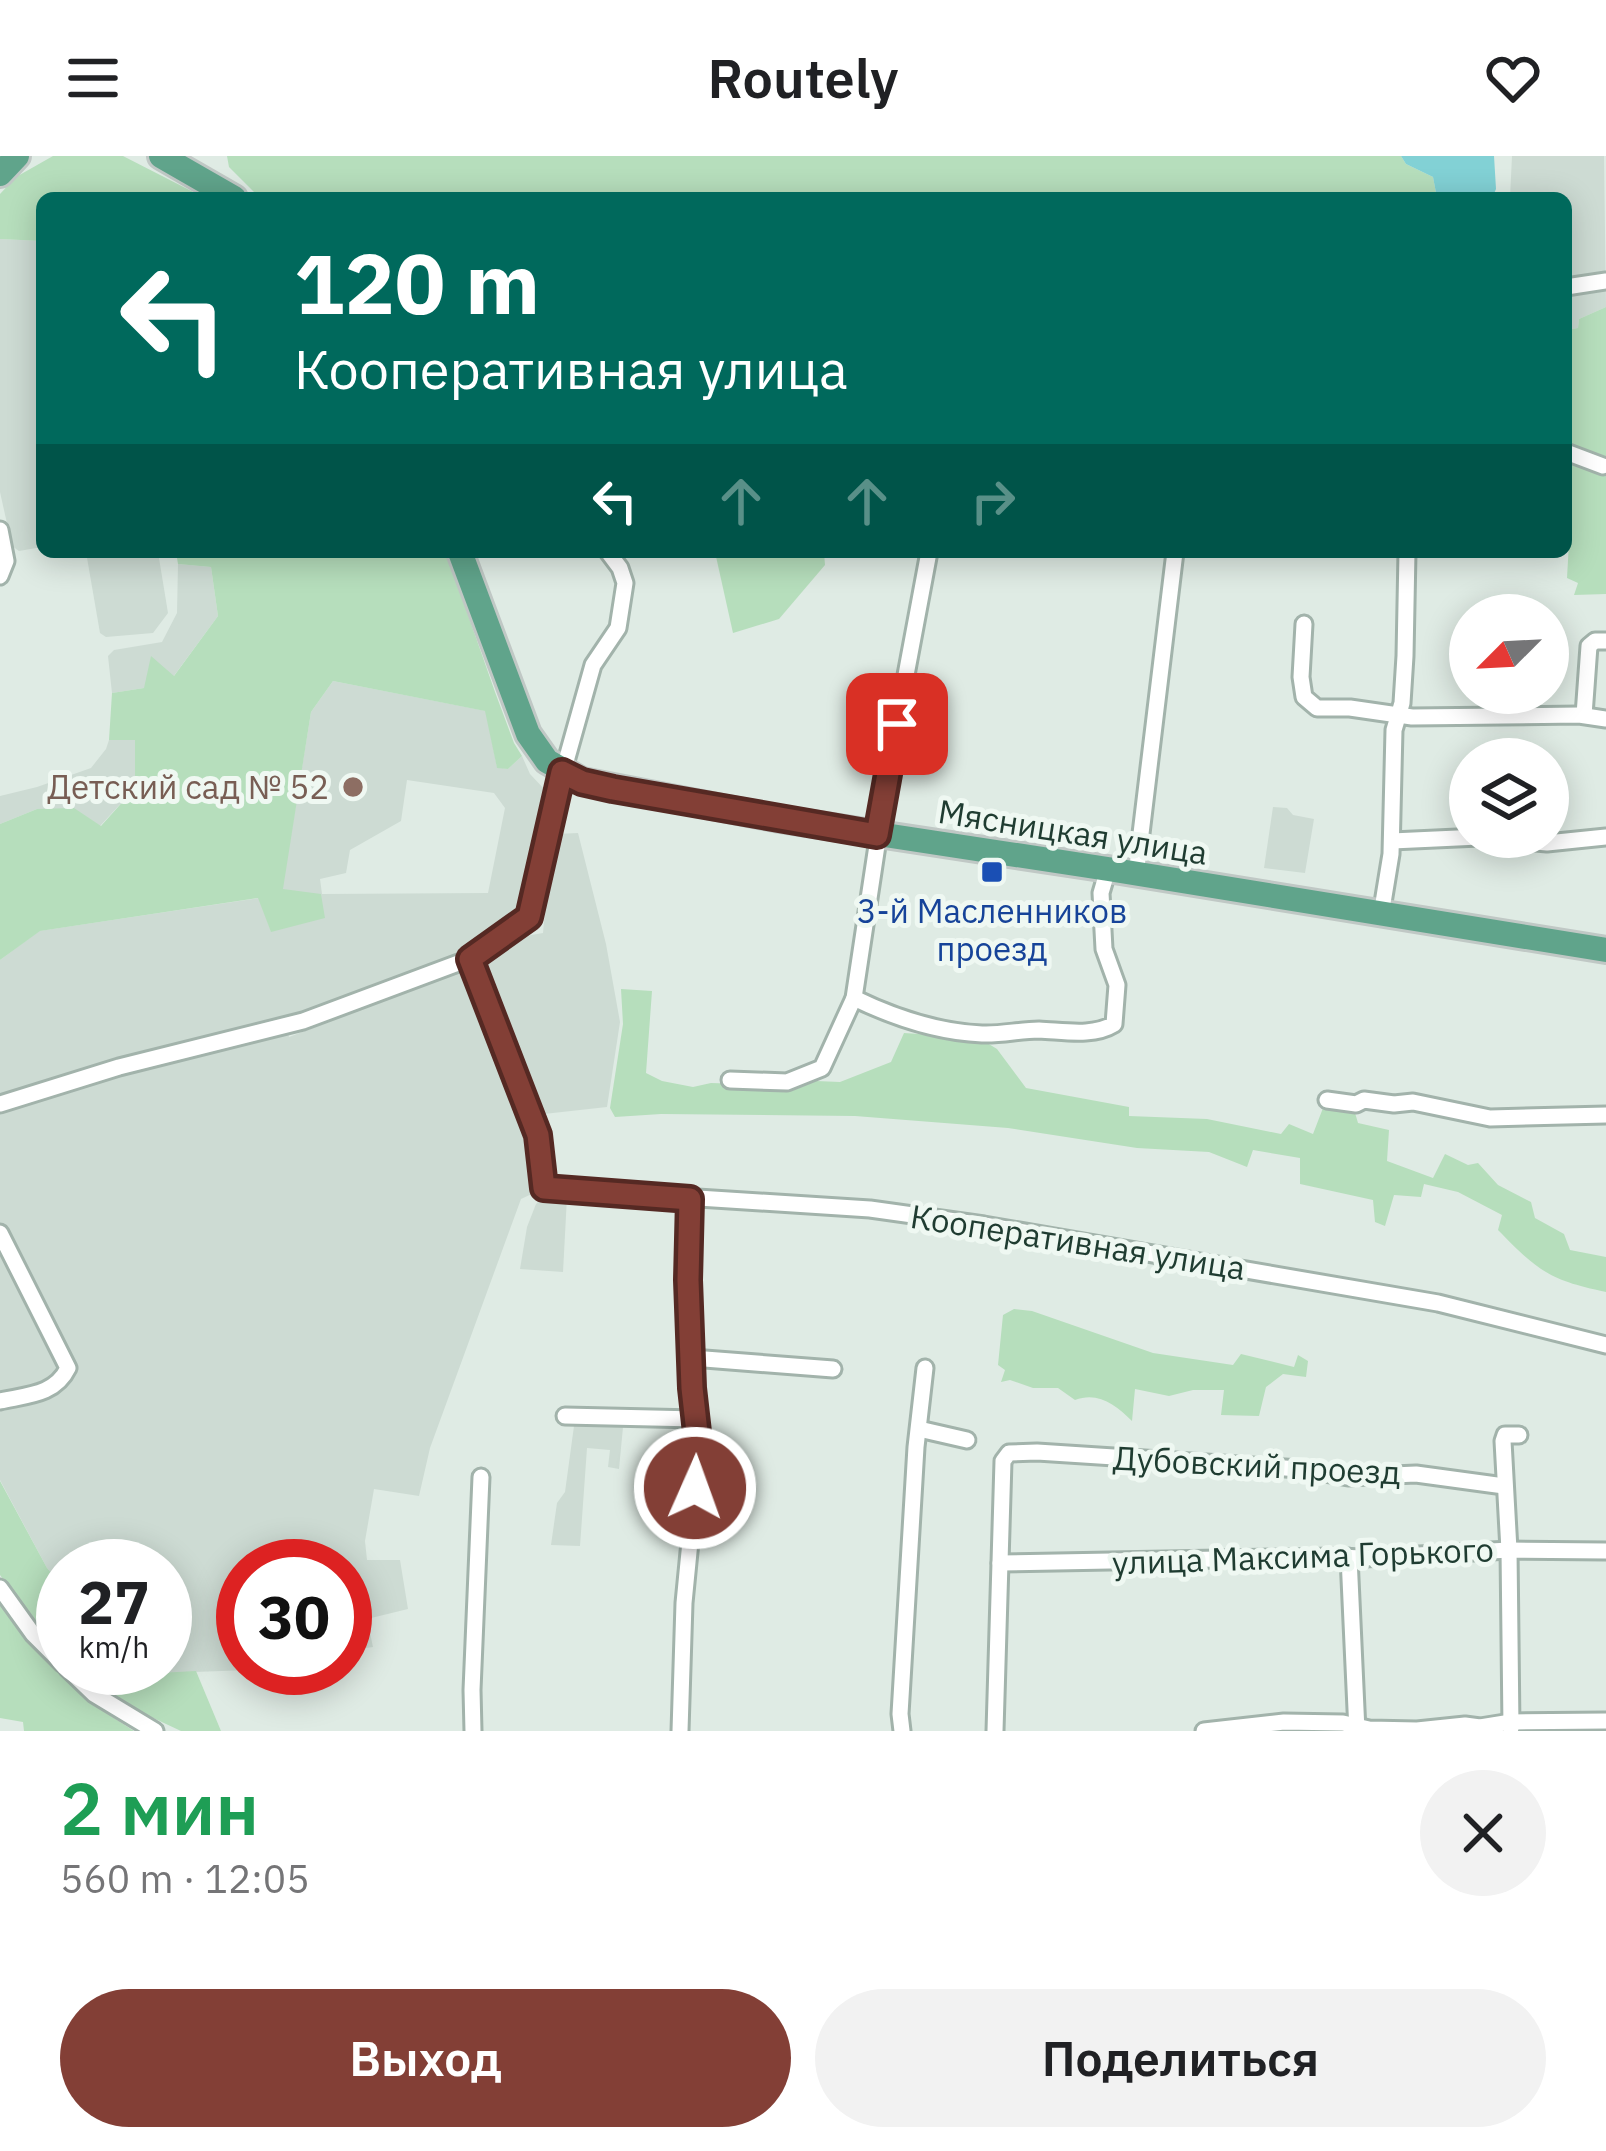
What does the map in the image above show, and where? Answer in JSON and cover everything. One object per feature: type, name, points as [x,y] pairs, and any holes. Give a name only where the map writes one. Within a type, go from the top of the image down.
[{"type":"main road","points":[[0,174],[17,156]]},
{"type":"main road","points":[[161,156],[224,192]]},
{"type":"main road","points":[[462,558],[528,734],[537,750],[562,772]]},
{"type":"main road","name":"Мясницкая улица","points":[[562,772],[613,789],[877,835],[1606,950]]},
{"type":"street","points":[[1572,286],[1606,281]]},
{"type":"street","points":[[1572,454],[1603,466]]},
{"type":"street","points":[[0,530],[6,560],[2,572]]},
{"type":"street","points":[[0,1104],[119,1067],[303,1021],[470,959],[529,917],[562,772],[593,665],[618,628],[625,583],[612,558]]},
{"type":"street","points":[[730,1081],[787,1082],[822,1068],[854,998],[877,835],[928,558]]},
{"type":"street","points":[[1136,874],[1174,558]]},
{"type":"street","points":[[1381,915],[1392,841],[1394,730],[1405,656],[1406,558]]},
{"type":"street","points":[[1304,624],[1304,697],[1317,708],[1451,718],[1584,715],[1606,719]]},
{"type":"street","points":[[1584,715],[1589,646],[1606,641]]},
{"type":"street","points":[[1569,841],[1606,837]]},
{"type":"street","points":[[1392,841],[1449,838]]},
{"type":"street","points":[[854,998],[925,1027],[985,1034],[1101,1032],[1114,1024],[1117,985],[1104,949],[1101,893],[1108,869]]},
{"type":"street","name":"Кооперативная улица","points":[[470,959],[538,1135],[544,1188],[871,1209],[984,1225],[1438,1303],[1606,1345]]},
{"type":"street","points":[[1328,1100],[1413,1102],[1490,1118],[1606,1114]]},
{"type":"street","points":[[680,1731],[685,1603],[699,1450],[688,1280],[690,1199]]},
{"type":"street","points":[[0,1233],[68,1368],[62,1382],[46,1391],[0,1401]]},
{"type":"street","points":[[692,1358],[832,1369]]},
{"type":"street","points":[[902,1731],[907,1584],[925,1368]]},
{"type":"street","points":[[565,1416],[696,1419]]},
{"type":"street","points":[[920,1429],[967,1440]]},
{"type":"street","points":[[1511,1726],[1502,1441],[1505,1435],[1519,1435]]},
{"type":"street","name":"Дубовский проезд","points":[[1000,1563],[1003,1460],[1009,1453],[1300,1469],[1348,1477],[1417,1474],[1504,1486]]},
{"type":"street","points":[[473,1731],[481,1477]]},
{"type":"street","name":"улица Максима Горького","points":[[1000,1563],[1606,1551]]},
{"type":"street","points":[[1349,1557],[1357,1729]]},
{"type":"street","points":[[995,1731],[1000,1563]]},
{"type":"street","points":[[0,1588],[36,1637]]},
{"type":"street","points":[[96,1695],[155,1731]]},
{"type":"street","points":[[1204,1731],[1284,1722],[1417,1730],[1606,1721]]},
{"type":"shaded area","points":[[1512,156],[1604,156],[1606,307],[1579,319],[1578,328],[1572,329],[1572,192],[1510,192]]},
{"type":"shaded area","points":[[0,239],[36,241],[36,548],[19,551],[12,546],[0,492]]},
{"type":"shaded area","points":[[87,558],[159,558],[168,613],[153,633],[106,637],[100,633]]},
{"type":"shaded area","points":[[178,564],[211,567],[218,616],[173,677],[112,693],[108,656],[114,650],[162,642],[177,613]]},
{"type":"shaded area","points":[[333,681],[486,711],[497,767],[508,769],[522,756],[549,801],[522,918],[465,954],[285,1018],[289,1037],[463,970],[536,1136],[536,1192],[521,1199],[430,1448],[419,1496],[374,1489],[365,1539],[216,1539],[216,1671],[192,1672],[192,1539],[36,1539],[36,1547],[0,1480],[0,960],[39,931],[259,898],[271,931],[311,712]],"holes":[[[407,780],[494,793],[505,808],[488,893],[322,894],[320,879],[346,873],[350,850],[401,821]]]},
{"type":"shaded area","points":[[135,739],[135,788],[100,826],[37,809],[0,824],[0,796],[91,768],[109,740]]},
{"type":"shaded area","points":[[1273,807],[1314,819],[1305,873],[1264,868]]},
{"type":"shaded area","points":[[578,833],[620,1022],[607,1107],[544,1114],[484,972],[485,956],[543,933],[557,834]]},
{"type":"shaded area","points":[[545,1196],[567,1197],[563,1272],[520,1269],[536,1204]]},
{"type":"shaded area","points":[[577,1421],[623,1427],[619,1469],[608,1467],[610,1450],[587,1448],[580,1546],[551,1545],[557,1503],[565,1492]]},
{"type":"shaded area","points":[[372,1560],[400,1560],[408,1609],[372,1618]]},
{"type":"green space","points":[[53,156],[123,156],[193,192],[36,192],[36,241],[0,239],[0,194],[16,177]]},
{"type":"green space","points":[[227,156],[1401,156],[1406,164],[1433,177],[1436,192],[254,192],[229,167]]},
{"type":"green space","points":[[1606,307],[1606,594],[1574,595],[1578,583],[1567,578],[1568,558],[1572,558],[1572,329],[1578,328],[1579,319]]},
{"type":"green space","points":[[177,558],[448,558],[522,756],[508,769],[497,768],[485,711],[333,681],[311,712],[283,889],[321,894],[325,918],[271,932],[258,898],[40,931],[0,960],[0,824],[37,809],[74,808],[101,826],[135,788],[135,740],[109,740],[112,693],[144,688],[151,656],[174,676],[218,616],[211,567],[178,564]]},
{"type":"green space","points":[[716,558],[824,558],[825,565],[779,619],[733,633]]},
{"type":"green space","points":[[621,989],[652,991],[646,1073],[693,1087],[840,1082],[891,1062],[904,1033],[979,1038],[997,1049],[1026,1088],[1129,1107],[1129,1116],[1207,1119],[1281,1134],[1289,1124],[1313,1134],[1323,1108],[1353,1106],[1358,1123],[1389,1130],[1387,1161],[1433,1178],[1445,1154],[1468,1165],[1478,1163],[1498,1185],[1531,1202],[1535,1218],[1564,1234],[1570,1250],[1606,1257],[1606,1292],[1546,1272],[1498,1230],[1502,1215],[1458,1192],[1424,1184],[1421,1197],[1394,1195],[1385,1226],[1375,1222],[1373,1200],[1300,1184],[1300,1158],[1253,1150],[1247,1167],[1209,1152],[855,1116],[615,1117],[610,1108],[623,1024]]},
{"type":"green space","points":[[1014,1309],[1153,1353],[1233,1365],[1241,1354],[1294,1367],[1298,1355],[1308,1361],[1306,1377],[1283,1374],[1266,1387],[1259,1416],[1221,1415],[1224,1390],[1169,1396],[1135,1389],[1132,1421],[1099,1398],[1075,1400],[1058,1388],[1001,1382],[1005,1370],[998,1365],[1003,1315]]},
{"type":"green space","points":[[0,1481],[36,1548],[36,1624],[0,1575]]},
{"type":"green space","points":[[0,1605],[36,1651],[36,1695],[81,1695],[134,1731],[24,1731],[23,1722],[0,1718]]},
{"type":"green space","points":[[192,1671],[196,1671],[221,1731],[181,1731],[114,1695],[192,1695]]},
{"type":"water","points":[[1401,156],[1494,156],[1496,189],[1436,192],[1433,177],[1406,164]]},
{"type":"place","name":"Детский сад № 52","points":[[353,787]]},
{"type":"place","name":"3-й Масленников проезд","points":[[992,872]]},
{"type":"route","points":[[695,1488],[699,1450],[688,1280],[690,1199],[544,1188],[538,1135],[470,959],[529,917],[562,772],[613,789],[877,835],[897,724]]}]
